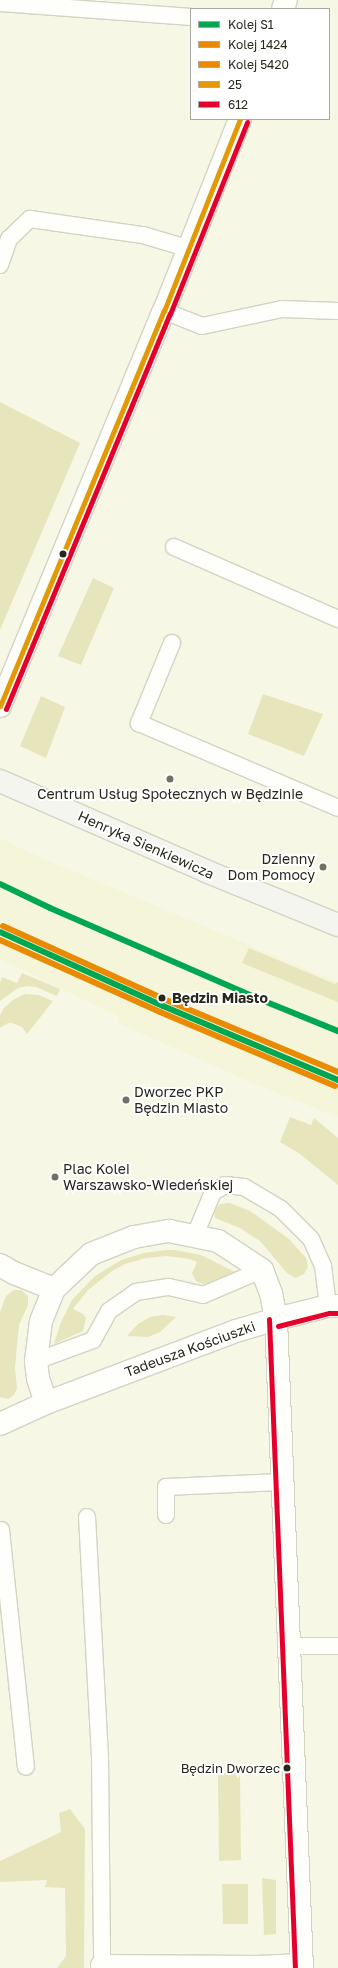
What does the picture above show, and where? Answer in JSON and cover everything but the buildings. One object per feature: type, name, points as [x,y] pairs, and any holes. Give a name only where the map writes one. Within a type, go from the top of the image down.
[{"type":"street","points":[[0,706],[190,249],[240,120]]},
{"type":"street","name":"Henryka Sienkiewicza","points":[[0,781],[208,872],[338,925]]},
{"type":"street","points":[[46,1403],[38,1378],[36,1361],[41,1321],[54,1289],[91,1254],[134,1237],[169,1231],[195,1235],[218,1241],[262,1270],[271,1293],[276,1319],[281,1482],[302,1967],[102,1967]]},
{"type":"street","points":[[0,1266],[54,1289]]},
{"type":"street","name":"Tadeusza Kościuszki","points":[[0,1424],[46,1403],[236,1331],[276,1319],[333,1306]]},
{"type":"lane","points":[[0,3],[190,17]]},
{"type":"lane","points":[[0,266],[9,239],[30,219],[143,235],[190,249]]},
{"type":"lane","points":[[164,311],[202,326],[282,309],[338,312]]},
{"type":"lane","points":[[174,547],[338,619]]},
{"type":"lane","points":[[172,643],[139,722],[338,808]]},
{"type":"lane","points":[[195,1235],[213,1192],[226,1185],[244,1187],[281,1209],[311,1239],[323,1266],[333,1306]]},
{"type":"lane","points":[[36,1361],[93,1340],[109,1311],[136,1292],[169,1287],[203,1295],[262,1270]]},
{"type":"lane","points":[[166,1515],[166,1487],[281,1482]]},
{"type":"lane","points":[[87,1516],[100,1759],[102,1967]]},
{"type":"lane","points":[[1,1530],[26,1767]]},
{"type":"lane","points":[[288,1646],[338,1646]]},
{"type":"shaded area","points":[[0,402],[80,443],[0,630]]},
{"type":"shaded area","points":[[93,578],[114,588],[81,665],[58,656]]},
{"type":"shaded area","points":[[263,694],[323,714],[304,756],[248,734]]},
{"type":"shaded area","points":[[41,696],[65,707],[46,758],[20,746]]},
{"type":"shaded area","points":[[0,838],[46,860],[338,982],[338,1117],[255,1084],[118,1023],[120,1017],[0,959]]},
{"type":"shaded area","points":[[249,948],[335,984],[338,982],[338,1002],[242,963]]},
{"type":"shaded area","points":[[22,973],[60,989],[57,996],[36,987],[28,986],[18,988],[0,1001],[0,983],[2,977],[17,983]]},
{"type":"shaded area","points":[[25,994],[39,995],[53,1001],[27,1034],[22,1027],[12,1023],[8,1023],[0,1028],[0,1015],[4,1008],[13,1000]]},
{"type":"shaded area","points":[[290,1117],[311,1125],[314,1118],[338,1138],[338,1185],[300,1154],[280,1142]]},
{"type":"shaded area","points":[[230,1203],[250,1211],[289,1239],[306,1258],[308,1267],[304,1274],[295,1278],[287,1273],[260,1241],[240,1228],[215,1218],[214,1211],[220,1204]]},
{"type":"shaded area","points":[[175,1250],[201,1255],[235,1272],[203,1284],[197,1282],[194,1278],[192,1273],[197,1262],[190,1259],[166,1256],[146,1258],[125,1264],[112,1271],[88,1290],[73,1309],[83,1314],[86,1318],[83,1331],[54,1344],[61,1322],[72,1300],[95,1276],[121,1260],[144,1253]]},
{"type":"shaded area","points":[[14,1290],[21,1290],[28,1296],[28,1305],[19,1325],[15,1368],[17,1388],[14,1395],[8,1399],[0,1397],[0,1312],[6,1296]]},
{"type":"shaded area","points":[[163,1315],[176,1317],[160,1332],[148,1337],[127,1336],[138,1324],[150,1317]]},
{"type":"shaded area","points":[[240,1772],[241,1860],[219,1861],[218,1774]]},
{"type":"shaded area","points":[[70,1809],[85,1829],[84,1968],[57,1968],[66,1956],[65,1888],[45,1887],[47,1880],[0,1882],[0,1861],[61,1832],[59,1813]]},
{"type":"shaded area","points":[[262,1878],[276,1880],[276,1934],[264,1935]]},
{"type":"shaded area","points":[[222,1884],[248,1884],[248,1924],[223,1924]]},
{"type":"rail line","name":"S1","points":[[0,884],[50,908],[264,1001],[338,1031]]},
{"type":"rail line","name":"5420","points":[[3,926],[166,1000],[338,1072]]},
{"type":"rail line","name":"S1","points":[[0,932],[163,1006],[338,1080]]},
{"type":"rail line","name":"1424","points":[[0,940],[160,1012],[335,1086]]},
{"type":"transit line","name":"25","points":[[0,706],[164,311],[240,120]]},
{"type":"transit line","name":"612","points":[[6,709],[170,314],[247,122]]},
{"type":"transit line","name":"612","points":[[278,1326],[329,1313],[338,1313]]},
{"type":"transit line","name":"612","points":[[269,1319],[295,1968]]},
{"type":"place","name":"Centrum Usług Społecznych w Będzinie","points":[[170,779]]},
{"type":"place","name":"Dzienny Dom Pomocy","points":[[323,867]]},
{"type":"place","name":"Będzin Miasto","points":[[162,998]]},
{"type":"place","name":"Dworzec PKP Będzin Miasto","points":[[126,1100]]},
{"type":"place","name":"Plac Kolei Warszawsko-Wiedeńskiej","points":[[55,1177]]},
{"type":"place","name":"Będzin Dworzec","points":[[287,1768]]}]
